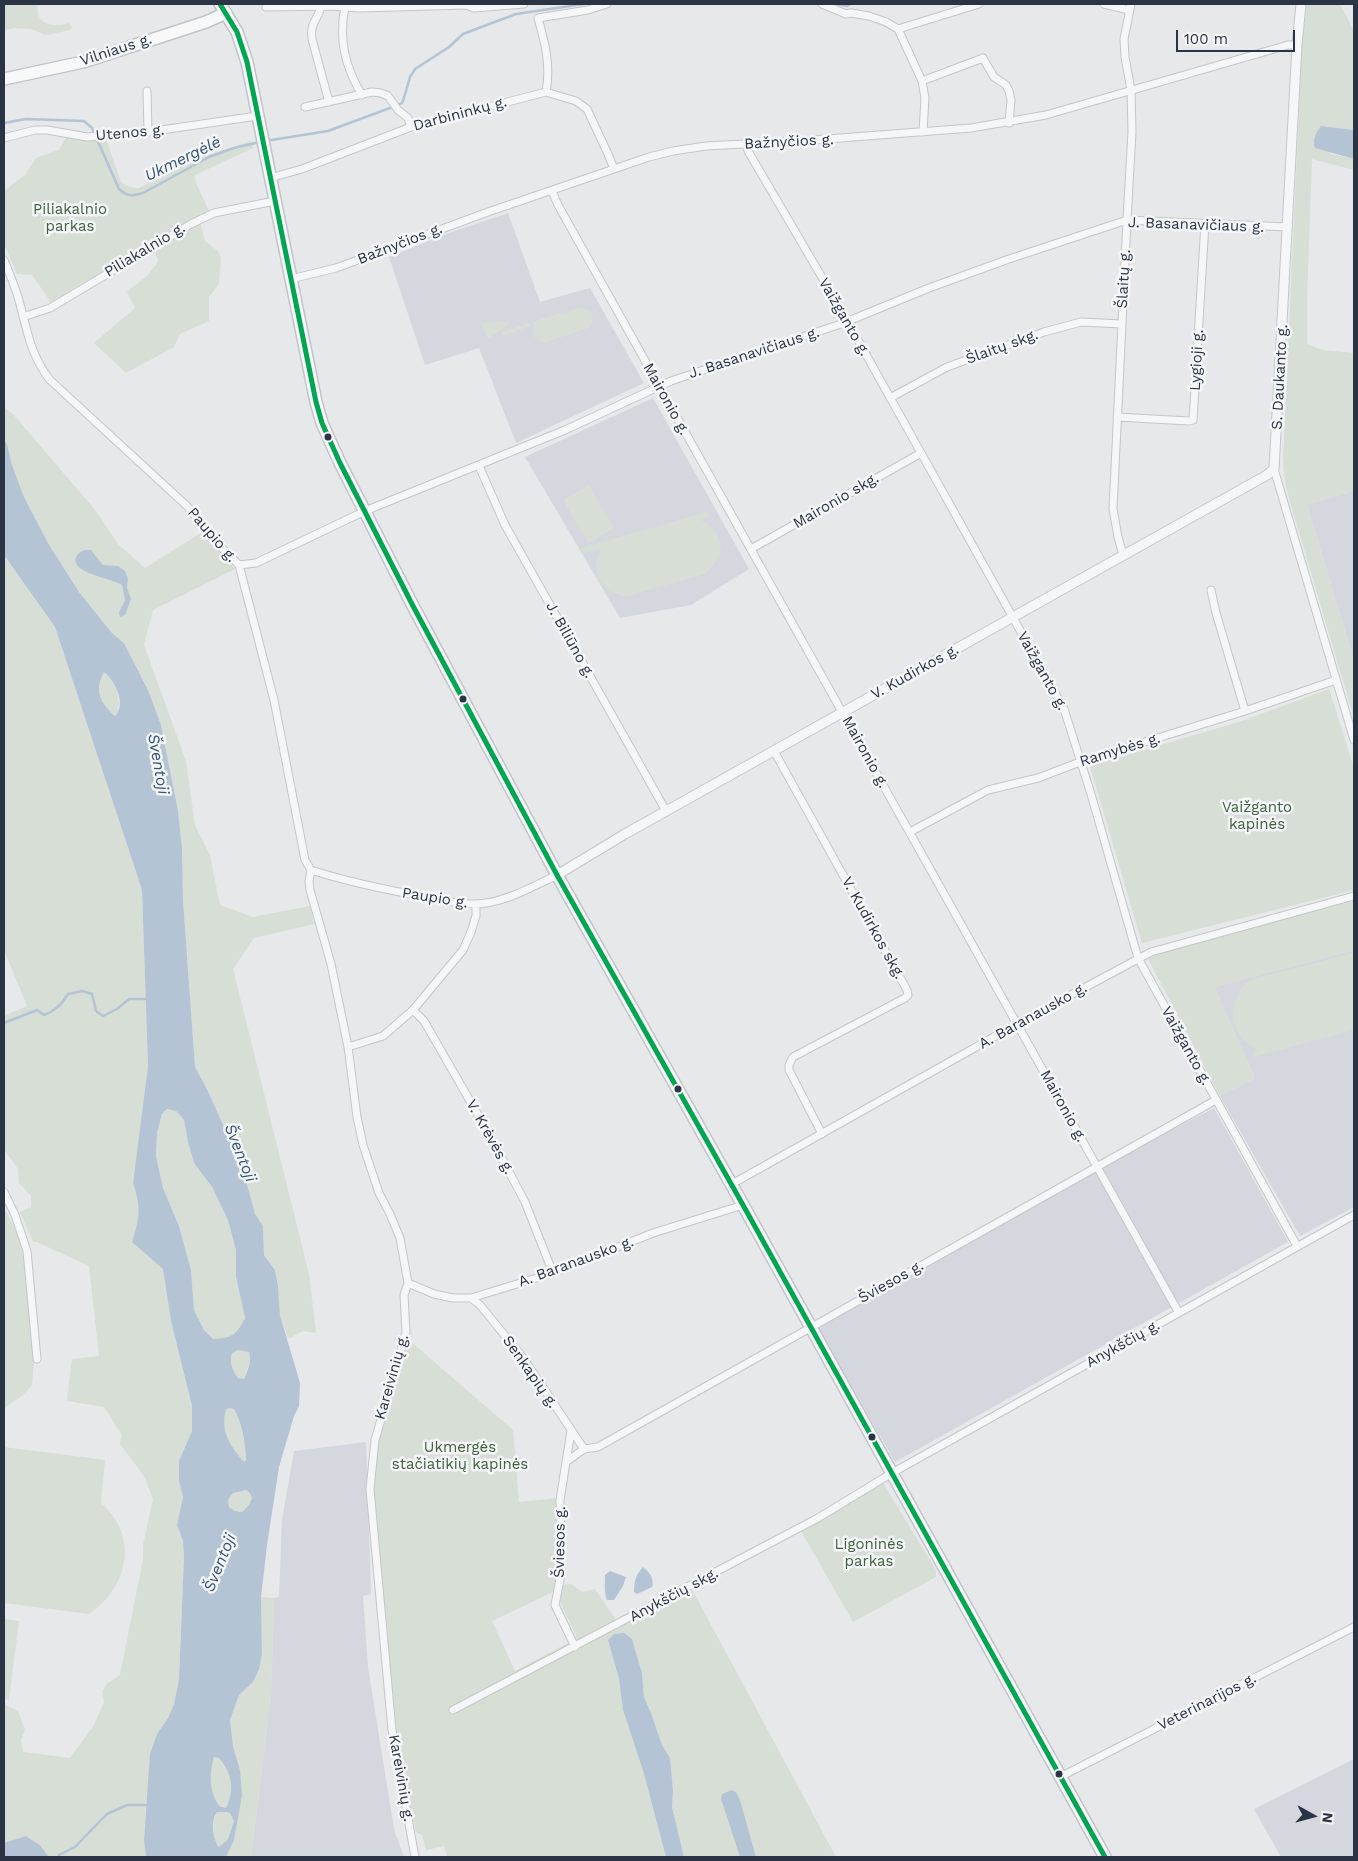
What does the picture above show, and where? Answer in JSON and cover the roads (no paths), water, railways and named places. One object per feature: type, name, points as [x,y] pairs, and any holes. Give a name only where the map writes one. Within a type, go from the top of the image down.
[{"type":"main road","name":"Vilniaus g.","points":[[4,79],[83,62],[206,22],[223,8]]},
{"type":"main road","points":[[223,8],[241,41],[247,62],[322,423],[340,463],[557,875],[732,1184],[1105,1857]]},
{"type":"street","points":[[266,6],[345,7],[466,4],[474,8],[524,4]]},
{"type":"street","points":[[546,92],[548,63],[538,18],[588,10],[607,4]]},
{"type":"street","points":[[822,4],[846,14],[869,16],[898,29],[922,80],[925,98],[923,132]]},
{"type":"street","points":[[898,29],[979,4]]},
{"type":"street","points":[[1104,4],[1130,7]]},
{"type":"street","name":"S. Daukanto g.","points":[[1300,4],[1274,469],[1354,740]]},
{"type":"street","points":[[321,7],[311,30],[329,102]]},
{"type":"street","points":[[345,7],[342,21],[345,54],[350,75],[362,95]]},
{"type":"street","name":"Šlaitų g.","points":[[1123,555],[1114,509],[1126,220],[1132,132],[1131,90],[1124,39],[1130,7]]},
{"type":"street","name":"Bažnyčios g.","points":[[291,279],[344,265],[649,156],[706,146],[923,132],[1009,123],[1046,115],[1288,45],[1297,45]]},
{"type":"street","points":[[922,80],[983,58],[994,77],[1006,85],[1009,91],[1009,123]]},
{"type":"street","points":[[147,91],[148,132]]},
{"type":"street","name":"Darbininkų g.","points":[[270,178],[302,169],[411,127],[546,92],[568,97],[587,110],[614,169]]},
{"type":"street","points":[[305,107],[381,93],[388,96],[394,102],[398,110],[408,118],[411,127]]},
{"type":"street","name":"Utenos g.","points":[[4,138],[35,130],[47,130],[89,137],[103,136],[148,132],[257,116]]},
{"type":"street","name":"Vaižganto g.","points":[[747,144],[748,151],[847,322],[1064,709],[1138,958],[1297,1246]]},
{"type":"street","name":"Maironio g.","points":[[552,191],[659,386],[1179,1313]]},
{"type":"street","name":"Piliakalnio g.","points":[[23,318],[50,308],[191,224],[214,214],[275,201]]},
{"type":"street","name":"J. Basanavičiaus g.","points":[[239,565],[256,563],[365,510],[565,430],[659,386],[847,322],[938,285],[1126,220],[1288,227]]},
{"type":"street","name":"Lygioji g.","points":[[1117,417],[1193,420],[1205,223]]},
{"type":"street","name":"Paupio g.","points":[[4,260],[36,359],[50,380],[187,506],[219,545],[239,565],[274,700],[305,860],[311,870],[310,890],[331,964],[348,1047]]},
{"type":"street","name":"Šlaitų skg.","points":[[890,398],[947,367],[1044,332],[1080,322],[1122,324]]},
{"type":"street","name":"Maironio skg.","points":[[751,549],[921,453]]},
{"type":"street","name":"J. Biliūno g.","points":[[479,466],[506,525],[666,812]]},
{"type":"street","name":"V. Kudirkos g.","points":[[557,875],[1012,617],[1268,475],[1274,469]]},
{"type":"street","points":[[1211,590],[1245,711]]},
{"type":"street","name":"Ramybės g.","points":[[910,832],[988,790],[1038,778],[1080,762],[1245,711],[1336,680]]},
{"type":"street","name":"V. Kudirkos skg.","points":[[774,751],[907,990],[908,995],[790,1060],[789,1070],[822,1134]]},
{"type":"street","name":"Paupio g.","points":[[311,870],[400,893],[476,904],[498,900],[557,875]]},
{"type":"street","name":"A. Baranausko g.","points":[[732,1184],[1138,958],[1151,952],[1225,930],[1354,896]]},
{"type":"street","points":[[348,1047],[383,1036],[413,1010],[463,950],[474,924],[476,904]]},
{"type":"street","name":"V. Krėvės g.","points":[[413,1010],[424,1021],[489,1134],[525,1202],[553,1273]]},
{"type":"street","name":"Kareivinių g.","points":[[348,1047],[357,1117],[363,1145],[379,1193],[400,1238],[408,1283],[404,1295],[406,1333],[375,1440],[370,1489],[392,1730],[415,1857]]},
{"type":"street","name":"Šviesos g.","points":[[566,1462],[584,1449],[598,1447],[810,1326],[1216,1100]]},
{"type":"street","points":[[4,1192],[15,1215],[27,1251],[37,1359]]},
{"type":"street","name":"A. Baranausko g.","points":[[408,1283],[434,1294],[453,1298],[471,1298],[553,1273],[653,1233],[743,1205]]},
{"type":"street","name":"Anykščių g.","points":[[892,1473],[1354,1215]]},
{"type":"street","name":"Senkapių g.","points":[[471,1298],[480,1305],[524,1359],[584,1449]]},
{"type":"street","name":"Šviesos g.","points":[[571,1431],[560,1500],[561,1574],[554,1605],[575,1647]]},
{"type":"street","name":"Anykščių skg.","points":[[452,1710],[818,1518],[892,1473]]},
{"type":"street","name":"Veterinarijos g.","points":[[1060,1777],[1354,1627]]},
{"type":"water","points":[[1321,126],[1354,130],[1354,159],[1315,148],[1315,137]]},
{"type":"water","name":"Šventoji","points":[[4,440],[7,444],[12,465],[24,497],[48,543],[79,592],[112,633],[124,643],[149,692],[161,725],[178,811],[182,848],[183,900],[195,1067],[208,1091],[244,1173],[255,1214],[263,1226],[264,1255],[275,1270],[280,1315],[300,1383],[299,1406],[294,1416],[279,1467],[267,1545],[261,1597],[262,1654],[259,1669],[253,1682],[239,1695],[230,1720],[233,1746],[240,1770],[242,1795],[234,1840],[226,1857],[146,1857],[144,1840],[150,1754],[157,1734],[168,1718],[174,1704],[179,1679],[184,1557],[183,1541],[177,1525],[183,1497],[179,1481],[179,1461],[192,1431],[192,1406],[171,1321],[163,1269],[132,1242],[137,1226],[138,1212],[133,1183],[148,1066],[142,890],[55,627],[4,555]],"holes":[[[104,672],[112,681],[118,693],[120,705],[115,716],[100,696],[99,685]],[[167,1109],[176,1111],[184,1120],[194,1163],[212,1187],[228,1220],[236,1250],[236,1277],[245,1318],[236,1332],[225,1338],[213,1339],[204,1330],[194,1310],[191,1270],[179,1226],[163,1188],[156,1156],[157,1133],[162,1114]],[[238,1350],[249,1352],[250,1362],[244,1379],[238,1378],[234,1372],[232,1353]],[[230,1408],[234,1409],[240,1421],[245,1447],[246,1460],[244,1462],[234,1450],[228,1438],[225,1431],[224,1417],[226,1409]],[[246,1490],[252,1498],[249,1505],[242,1512],[235,1511],[229,1507],[228,1500],[233,1493]],[[214,1757],[219,1758],[227,1770],[231,1782],[231,1795],[226,1808],[219,1806],[213,1794],[211,1770]],[[217,1812],[227,1812],[230,1813],[234,1821],[228,1839],[219,1847],[213,1830]]]},
{"type":"water","points":[[85,550],[91,550],[103,565],[118,566],[125,571],[131,599],[125,615],[120,617],[119,612],[125,600],[122,585],[89,573],[77,565],[76,557]]},
{"type":"water","points":[[643,1567],[651,1576],[653,1584],[652,1587],[637,1594],[634,1592],[635,1582],[637,1575]]},
{"type":"water","points":[[610,1571],[626,1577],[623,1586],[614,1600],[607,1600],[605,1594],[605,1575]]},
{"type":"water","points":[[624,1633],[632,1639],[642,1673],[644,1697],[662,1745],[670,1758],[673,1790],[672,1807],[684,1857],[666,1857],[644,1774],[623,1710],[619,1679],[608,1640],[614,1634]]},
{"type":"water","points":[[732,1790],[736,1792],[740,1800],[756,1857],[740,1857],[721,1799],[722,1794]]},
{"type":"water","points":[[26,1836],[40,1845],[49,1857],[4,1857],[4,1843]]},
{"type":"waterway","name":"Ukmergėlė","points":[[265,141],[328,131],[402,103],[410,77],[415,69],[449,47],[463,34],[516,14],[584,4]]},
{"type":"waterway","name":"Ukmergėlė","points":[[836,4],[847,6],[851,4]]},
{"type":"waterway","name":"Ukmergėlė","points":[[4,123],[26,119],[84,121],[92,128],[119,189],[130,195],[143,193],[209,157],[234,148],[260,142]]},
{"type":"waterway","points":[[4,1023],[37,1010],[44,1015],[57,1007],[68,994],[82,991],[92,994],[96,1011],[103,1016],[117,1009],[129,999],[145,999]]},
{"type":"waterway","points":[[59,1855],[75,1847],[107,1814],[127,1805],[148,1805]]},
{"type":"park label","name":"Piliakalnio parkas","points":[[70,218]]},
{"type":"park label","name":"Vaižganto kapinės","points":[[1257,816]]},
{"type":"park label","name":"Ukmergės stačiatikių kapinės","points":[[460,1456]]},
{"type":"park label","name":"Ligoninės parkas","points":[[869,1554]]}]
